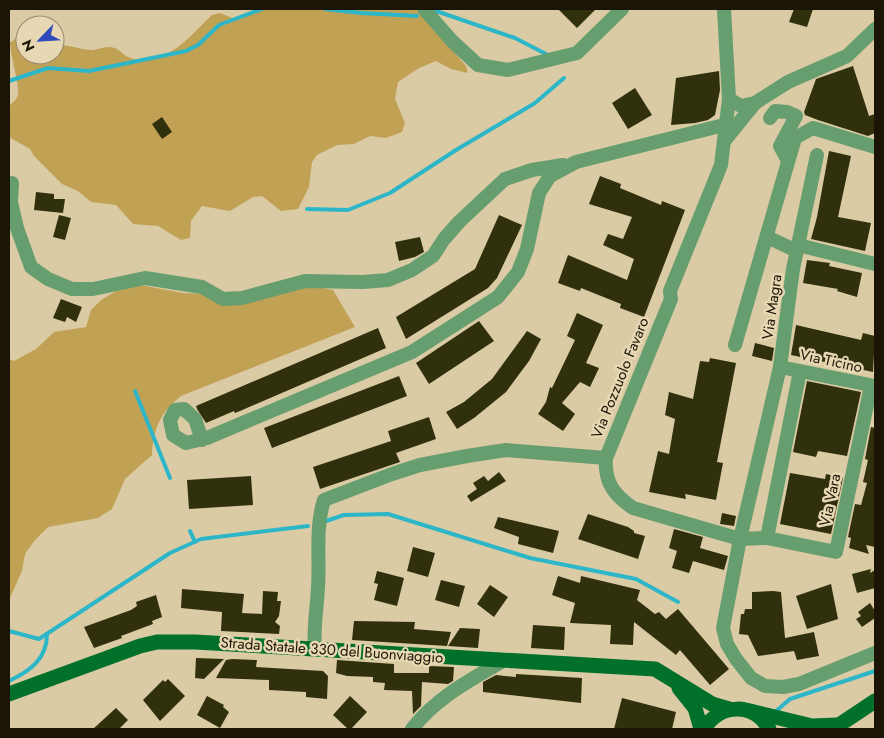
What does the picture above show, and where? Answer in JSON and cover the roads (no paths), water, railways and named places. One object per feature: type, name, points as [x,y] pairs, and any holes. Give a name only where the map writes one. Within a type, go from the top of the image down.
[{"type":"main road","name":"Strada Statale 330 del Buonviaggio","points":[[9,694],[140,646],[157,642],[195,642],[654,668],[664,673]]},
{"type":"main road","points":[[664,673],[712,704],[761,718],[781,718],[812,726],[835,727],[875,702]]},
{"type":"main road","points":[[664,673],[691,700],[703,729]]},
{"type":"main road","points":[[703,729],[712,718],[729,709]]},
{"type":"street","points":[[424,9],[452,41],[478,65],[508,70],[577,53],[622,9]]},
{"type":"street","name":"Via Pozzuolo Favaro","points":[[315,649],[313,632],[318,587],[318,518],[324,500],[392,474],[467,456],[506,450],[606,458],[671,299],[670,291],[721,165],[730,99],[724,9]]},
{"type":"street","points":[[725,140],[755,103],[788,82],[847,56],[875,29]]},
{"type":"street","points":[[730,99],[741,106],[755,103]]},
{"type":"street","points":[[770,118],[775,111],[787,112],[796,116],[780,146],[788,161]]},
{"type":"street","points":[[12,183],[11,202],[17,228],[31,267],[48,278],[72,289],[93,288],[145,278],[202,287],[224,299],[242,298],[305,281],[388,280],[412,270],[433,256],[458,222],[505,180],[532,170],[576,162],[728,124]]},
{"type":"street","points":[[735,345],[795,138],[813,128],[875,147]]},
{"type":"street","name":"Via Magra","points":[[780,367],[793,269],[817,156]]},
{"type":"street","points":[[202,440],[412,352],[498,296],[518,272],[527,249],[538,193],[550,176],[576,162]]},
{"type":"street","points":[[767,237],[797,248],[873,264]]},
{"type":"street","points":[[780,367],[740,539],[723,628],[731,652],[758,684],[765,686],[784,687],[798,684],[875,653]]},
{"type":"street","name":"Via Ticino","points":[[780,367],[873,386]]},
{"type":"street","points":[[767,538],[800,371]]},
{"type":"street","name":"Via Vara","points":[[606,458],[604,472],[611,489],[620,499],[633,508],[740,539],[767,538],[836,552],[873,386]]},
{"type":"street","points":[[412,729],[424,714],[461,685],[503,660]]},
{"type":"waterway","points":[[9,81],[48,68],[89,71],[186,51],[198,45],[219,25],[262,9]]},
{"type":"waterway","points":[[325,9],[417,16]]},
{"type":"waterway","points":[[436,11],[515,38],[546,54]]},
{"type":"waterway","points":[[307,209],[348,210],[390,193],[456,150],[535,103],[564,78]]},
{"type":"waterway","points":[[135,391],[170,478]]},
{"type":"waterway","points":[[326,521],[344,515],[388,514],[530,558],[636,579],[678,602]]},
{"type":"waterway","points":[[9,631],[39,639],[170,553],[201,539],[308,526]]},
{"type":"waterway","points":[[190,531],[195,542]]},
{"type":"waterway","points":[[9,681],[24,673],[41,657],[47,634]]},
{"type":"waterway","points":[[775,712],[790,699],[875,671]]}]
